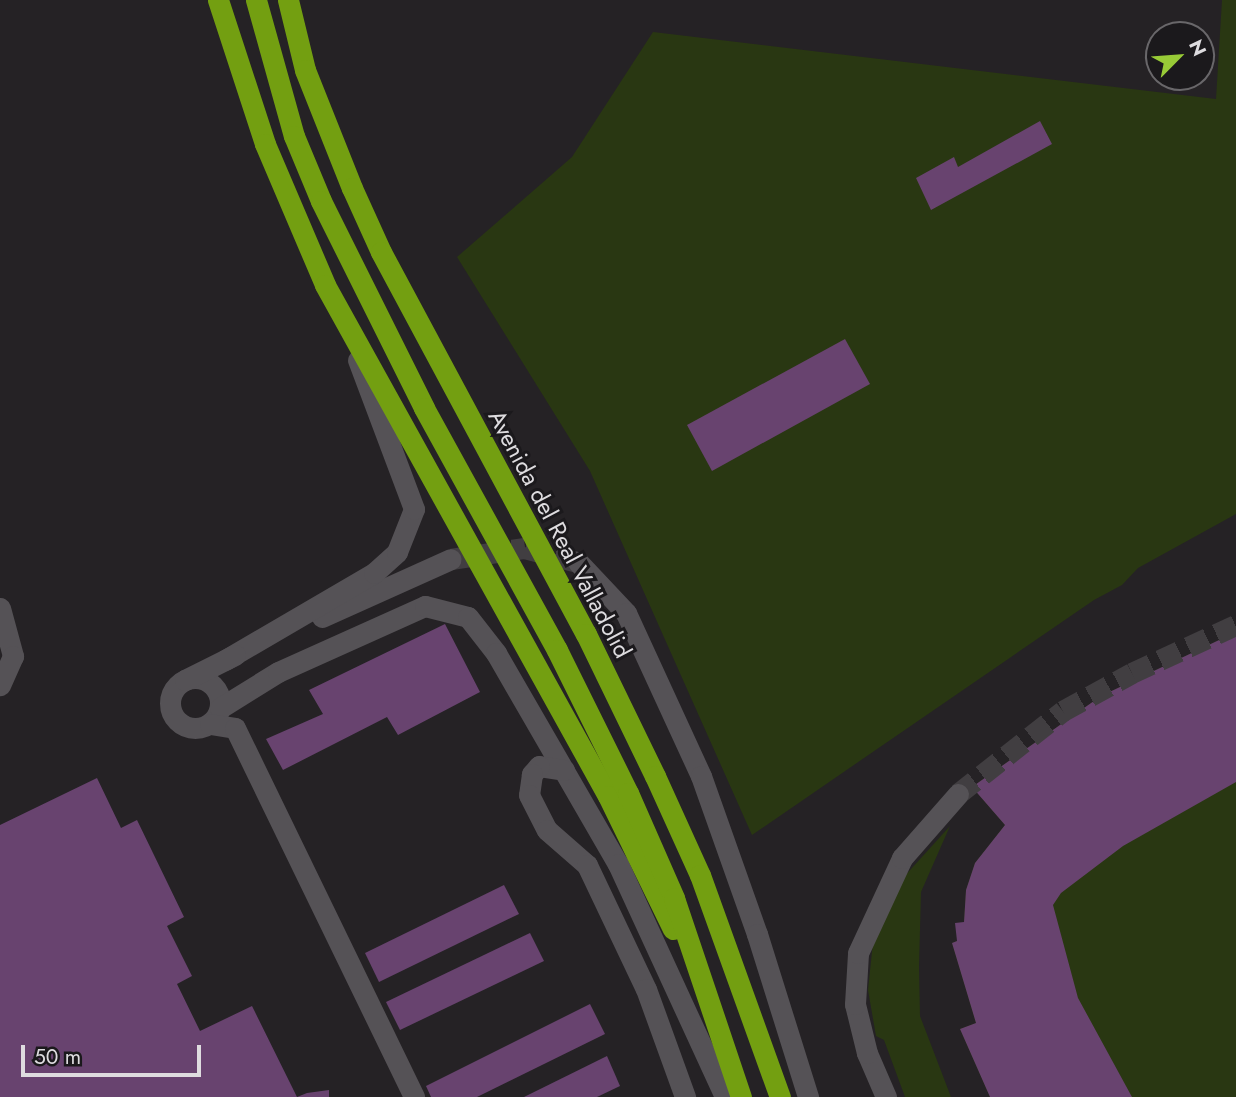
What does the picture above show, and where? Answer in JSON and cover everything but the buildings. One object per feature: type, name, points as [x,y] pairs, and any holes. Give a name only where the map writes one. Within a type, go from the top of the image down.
[{"type":"highway","points":[[218,0],[265,144],[325,285],[608,796],[705,990]]},
{"type":"highway","points":[[256,0],[295,136],[350,265],[557,650],[622,781],[674,898],[741,1097]]},
{"type":"highway","name":"Avenida del Real Valladolid","points":[[288,0],[305,70],[352,188],[387,264],[586,634],[655,776],[705,888],[780,1097]]},
{"type":"street","points":[[225,660],[374,573],[397,552],[414,509],[373,395],[325,285]]},
{"type":"street","points":[[451,559],[185,680],[171,696],[173,716],[194,729],[278,673],[425,606],[468,617],[496,653],[618,864],[725,1097]]},
{"type":"street","points":[[578,562],[626,613],[701,776],[808,1097]]},
{"type":"street","points":[[0,608],[13,656],[0,685]]},
{"type":"street","points":[[185,680],[200,678],[214,686],[215,716]]},
{"type":"street","points":[[242,695],[241,716],[279,806],[414,1097]]},
{"type":"street","points":[[215,716],[235,728],[279,806]]},
{"type":"street","points":[[564,770],[539,766],[532,774],[529,794],[547,830],[587,865],[646,989],[685,1097]]},
{"type":"street","points":[[886,1097],[867,1053],[855,1004],[858,953],[902,858],[958,794]]},
{"type":"green space","points":[[1222,0],[1236,0],[1236,514],[1138,568],[1122,585],[1094,600],[752,835],[590,471],[457,257],[572,157],[653,32],[1216,99]]},
{"type":"green space","points":[[1236,632],[1236,1097],[990,1097],[960,1029],[976,1023],[952,943],[957,941],[964,922],[966,890],[975,863],[1005,825],[972,787],[1101,696]]},
{"type":"green space","points":[[950,826],[921,892],[919,967],[920,1016],[951,1097],[905,1097],[884,1040],[876,1036],[868,990],[873,942],[902,879]]},
{"type":"tunnel","points":[[451,559],[525,548],[578,562]]},
{"type":"tunnel","points":[[958,794],[1063,711],[1132,673],[1236,625]]}]
